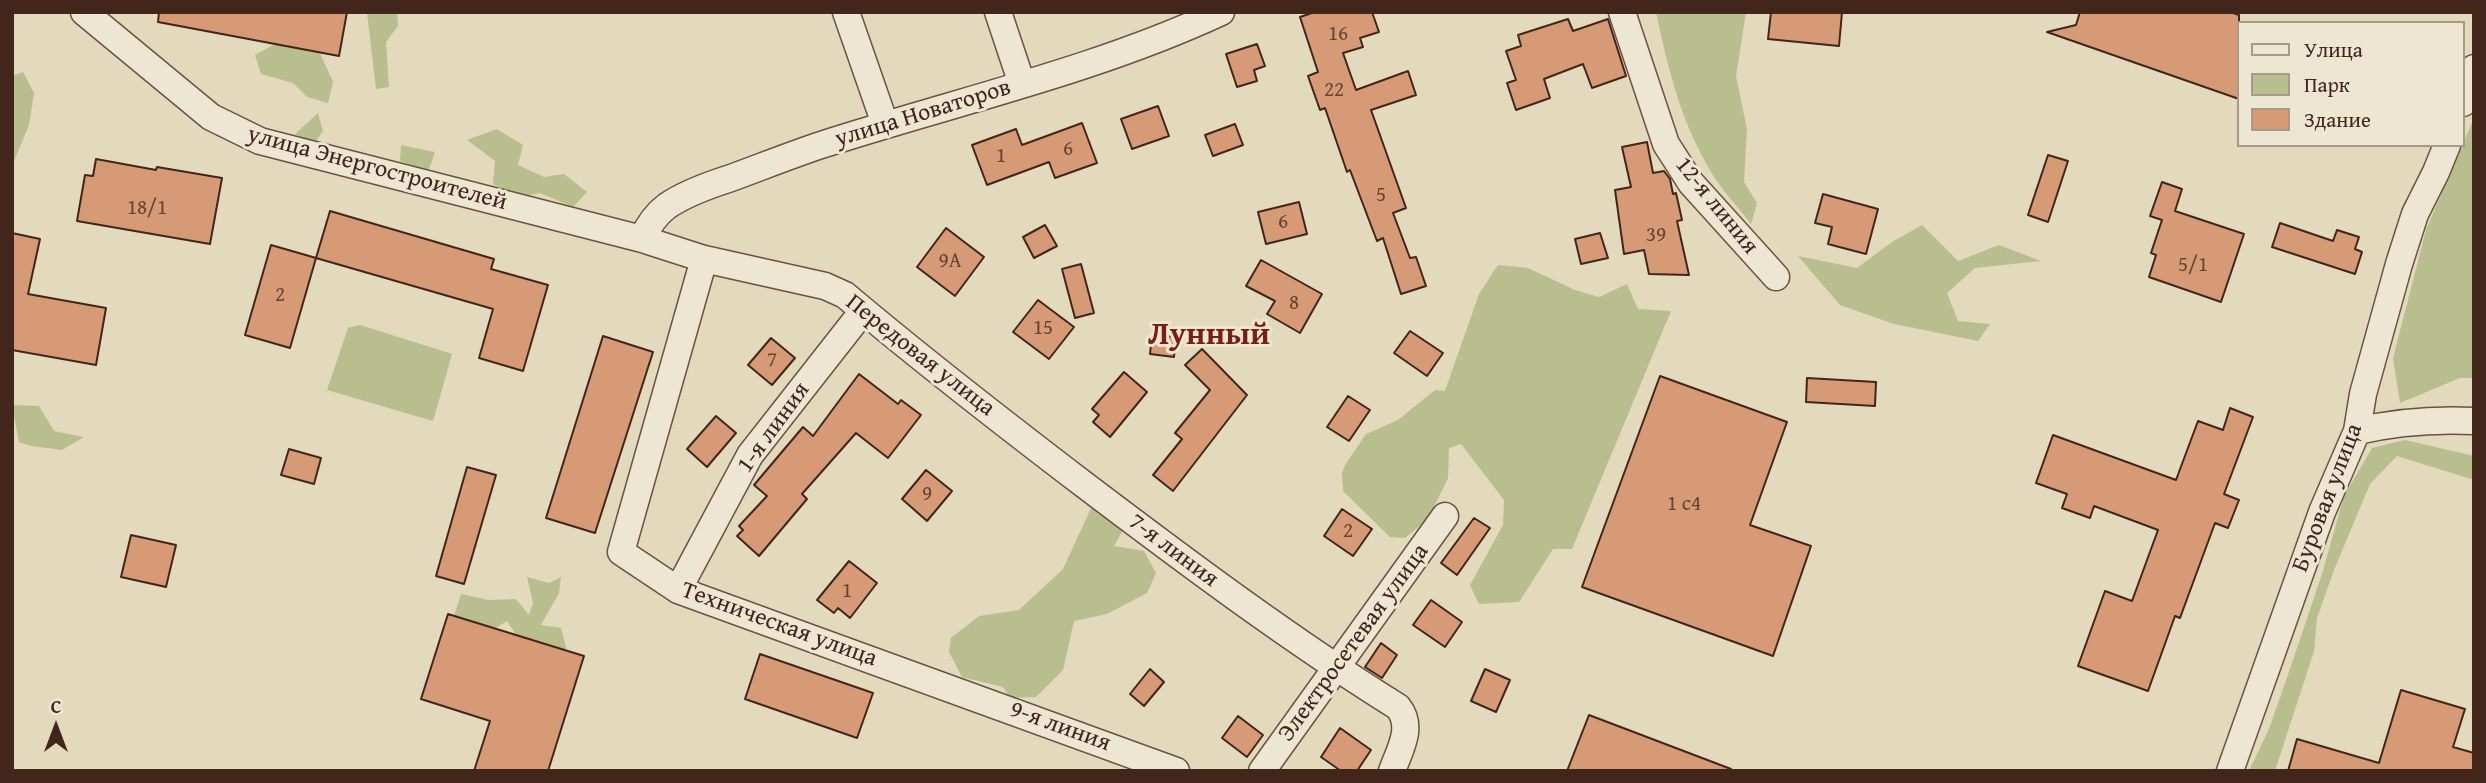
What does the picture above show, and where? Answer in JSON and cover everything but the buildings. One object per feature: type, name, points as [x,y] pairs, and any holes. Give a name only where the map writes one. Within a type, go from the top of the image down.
[{"type":"street","name":"улица Энергостроителей","points":[[84,12],[211,117],[260,141],[642,239],[704,259]]},
{"type":"street","points":[[846,12],[885,124]]},
{"type":"street","points":[[998,12],[1023,84]]},
{"type":"street","name":"улица Новаторов","points":[[642,239],[649,224],[662,211],[699,189],[796,153],[1023,84],[1179,32],[1220,12]]},
{"type":"street","name":"12-я линия","points":[[1622,12],[1666,144],[1691,183],[1776,277]]},
{"type":"street","points":[[2465,97],[2474,68]]},
{"type":"street","name":"Буровая улица","points":[[2230,771],[2322,512],[2357,431],[2363,394],[2399,264],[2415,214],[2446,147]]},
{"type":"street","name":"Передовая улица","points":[[704,259],[825,286],[845,295],[1012,429]]},
{"type":"street","name":"Техническая улица","points":[[704,259],[621,552],[678,590],[944,685]]},
{"type":"street","name":"1-я линия","points":[[678,590],[750,455],[863,311]]},
{"type":"street","points":[[2357,431],[2438,419],[2474,421]]},
{"type":"street","name":"7-я линия","points":[[1012,429],[1178,556],[1337,669]]},
{"type":"street","name":"Электросетевая улица","points":[[1262,771],[1445,516]]},
{"type":"street","points":[[1337,669],[1398,707],[1405,715],[1406,734],[1392,771]]},
{"type":"street","name":"9-я линия","points":[[944,685],[1176,771]]},
{"type":"green space","points":[[367,12],[397,12],[398,26],[386,42],[389,87],[376,89]]},
{"type":"green space","points":[[1656,12],[1746,12],[1736,76],[1747,129],[1744,182],[1757,203],[1751,224],[1715,179],[1691,134],[1671,74]]},
{"type":"green space","points":[[275,44],[320,53],[333,82],[328,103],[307,97],[293,83],[261,74],[255,55]]},
{"type":"green space","points":[[23,72],[34,93],[29,125],[13,164],[12,192],[12,76]]},
{"type":"green space","points":[[318,113],[323,131],[314,144],[295,134]]},
{"type":"green space","points":[[2474,118],[2474,378],[2460,378],[2400,403],[2393,358],[2426,230],[2462,147],[2465,147],[2465,139]]},
{"type":"green space","points":[[497,129],[523,145],[518,165],[544,177],[564,174],[587,192],[573,207],[540,193],[519,197],[493,184],[495,161],[467,140]]},
{"type":"green space","points":[[401,145],[435,152],[428,172],[400,161]]},
{"type":"green space","points":[[1922,225],[1958,261],[1999,245],[2041,261],[1975,268],[1947,293],[1958,321],[1990,324],[1978,341],[1894,324],[1840,305],[1798,256],[1857,268],[1892,242]]},
{"type":"green space","points":[[1498,265],[1528,268],[1575,290],[1599,297],[1627,284],[1638,309],[1671,311],[1572,549],[1553,549],[1519,602],[1479,604],[1470,585],[1503,525],[1504,500],[1461,444],[1449,448],[1448,478],[1428,519],[1405,538],[1390,537],[1343,491],[1342,473],[1366,434],[1398,420],[1435,390],[1445,391],[1479,294]]},
{"type":"green space","points":[[360,325],[452,354],[433,421],[327,390],[348,328]]},
{"type":"green space","points":[[12,405],[39,406],[54,431],[84,437],[62,450],[19,442]]},
{"type":"green space","points":[[2405,440],[2474,456],[2474,480],[2397,456],[2370,484],[2317,618],[2314,651],[2275,771],[2249,771],[2269,729],[2292,663],[2322,574],[2344,496],[2372,448]]},
{"type":"green space","points":[[1093,504],[1124,528],[1114,546],[1144,551],[1156,573],[1147,593],[1107,614],[1074,621],[1063,670],[1036,697],[1010,698],[1003,687],[962,677],[949,652],[951,638],[979,616],[1019,610],[1063,569]]},
{"type":"green space","points":[[527,577],[549,583],[561,577],[559,593],[541,625],[561,628],[567,651],[516,635],[507,621],[496,628],[454,616],[461,594],[488,600],[516,599],[529,615],[533,603]]},
{"type":"district","name":"Лунный","points":[[1209,336]]}]
